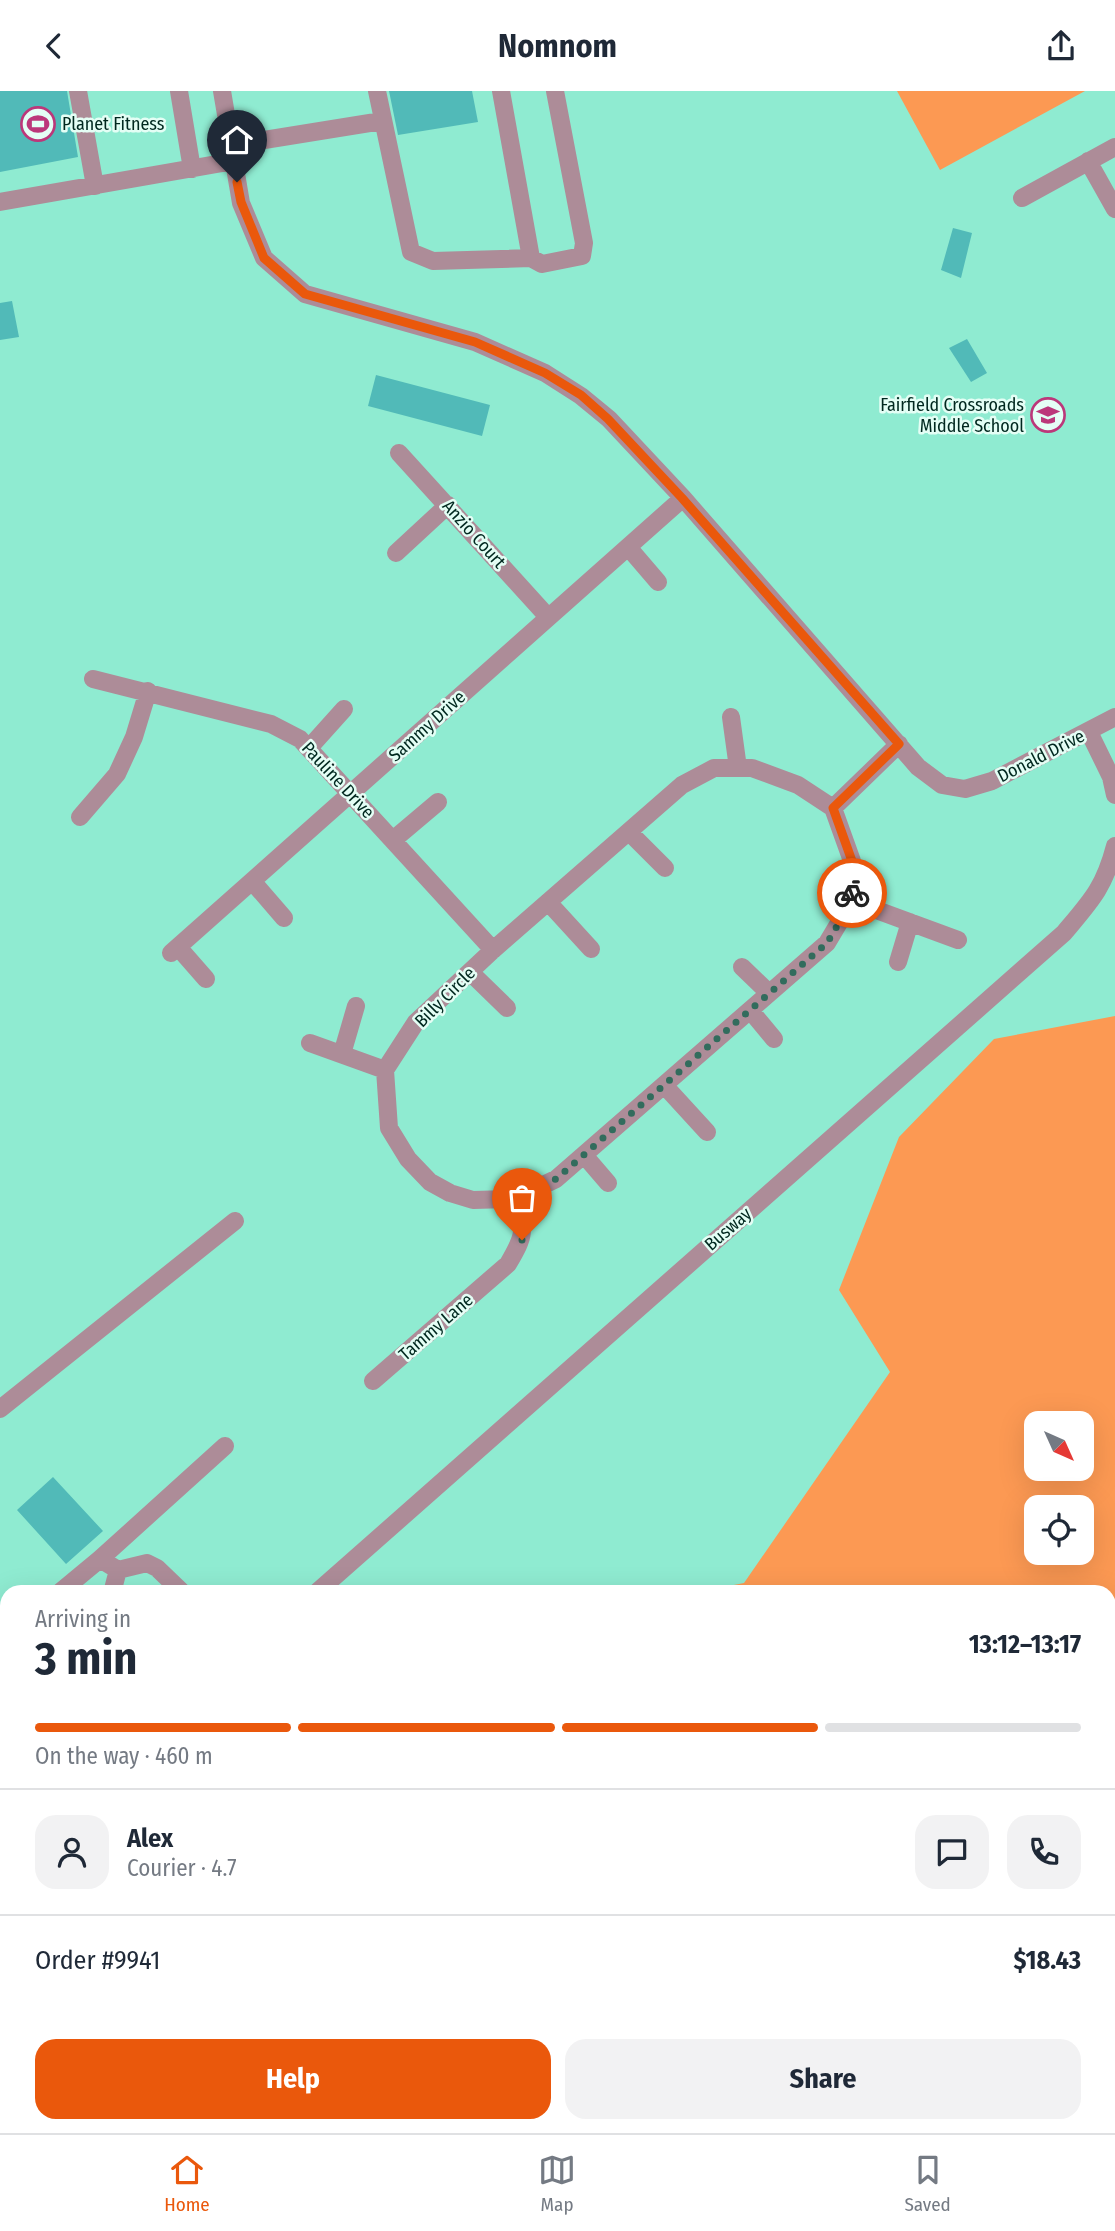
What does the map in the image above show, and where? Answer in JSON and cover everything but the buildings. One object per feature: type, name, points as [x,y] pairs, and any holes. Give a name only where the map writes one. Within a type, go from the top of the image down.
[{"type":"street","points":[[78,91],[95,186]]},
{"type":"street","points":[[179,91],[192,169]]},
{"type":"street","points":[[222,91],[241,202],[264,258],[305,294],[475,342],[545,373],[581,395],[608,419],[682,498],[899,744],[833,808],[852,861],[852,901],[827,943],[556,1179],[514,1199],[473,1200],[450,1193],[430,1182],[408,1159],[389,1128],[385,1070],[310,1042]]},
{"type":"street","points":[[377,91],[411,252],[433,261],[531,258],[542,264],[582,256],[584,243],[555,91]]},
{"type":"street","points":[[501,91],[531,258]]},
{"type":"street","points":[[258,141],[382,121]]},
{"type":"street","points":[[1022,198],[1115,147]]},
{"type":"street","points":[[0,202],[234,161]]},
{"type":"street","points":[[1088,161],[1115,209]]},
{"type":"street","name":"Anzio Court","points":[[399,453],[548,617]]},
{"type":"street","name":"Sammy Drive","points":[[206,979],[175,950],[682,498]]},
{"type":"street","points":[[396,553],[448,505]]},
{"type":"street","points":[[628,547],[659,582]]},
{"type":"street","name":"Pauline Drive","points":[[93,679],[271,724],[300,739],[493,950]]},
{"type":"street","points":[[79,817],[117,774],[134,737],[148,691]]},
{"type":"street","points":[[309,748],[344,709]]},
{"type":"street","points":[[731,717],[738,768]]},
{"type":"street","name":"Donald Drive","points":[[899,744],[918,767],[942,785],[965,789],[992,781],[1115,717]]},
{"type":"street","points":[[1089,732],[1111,777],[1115,795]]},
{"type":"street","name":"Billy Circle","points":[[385,1070],[416,1022],[493,950],[682,785],[714,768],[751,768],[799,785],[833,808]]},
{"type":"street","points":[[393,839],[438,802]]},
{"type":"street","points":[[629,832],[665,868]]},
{"type":"street","name":"Busway","points":[[325,1585],[1064,933],[1107,877],[1115,846]]},
{"type":"street","points":[[252,881],[284,918]]},
{"type":"street","points":[[852,901],[958,940]]},
{"type":"street","points":[[548,902],[591,949]]},
{"type":"street","points":[[898,962],[910,922]]},
{"type":"street","points":[[743,967],[769,993]]},
{"type":"street","points":[[470,972],[506,1008]]},
{"type":"street","points":[[342,1054],[356,1006]]},
{"type":"street","points":[[750,1010],[775,1039]]},
{"type":"street","points":[[664,1085],[707,1132]]},
{"type":"street","points":[[584,1155],[608,1183]]},
{"type":"street","name":"Tammy Lane","points":[[373,1381],[508,1264],[522,1240],[522,1221],[514,1199]]},
{"type":"street","points":[[0,1409],[235,1221]]},
{"type":"street","points":[[69,1585],[225,1446]]},
{"type":"street","points":[[100,1559],[118,1570],[147,1563],[157,1568],[175,1585]]},
{"type":"street","points":[[113,1585],[118,1570]]},
{"type":"shaded area","points":[[897,91],[1085,91],[940,170]]},
{"type":"shaded area","points":[[1115,1016],[1115,1585],[734,1585],[744,1583],[890,1372],[839,1290],[899,1137],[994,1039]]},
{"type":"way so far","points":[[522,1240],[522,1221],[514,1199],[556,1179],[827,943],[852,901],[852,893]]},
{"type":"place","name":"Planet Fitness","points":[[38,124]]},
{"type":"place","name":"Fairfield Crossroads Middle School","points":[[1048,415]]},
{"type":"route","points":[[237,182],[241,202],[264,258],[305,294],[475,342],[545,373],[581,395],[608,419],[682,498],[899,744],[833,808],[852,861],[852,893]]}]
